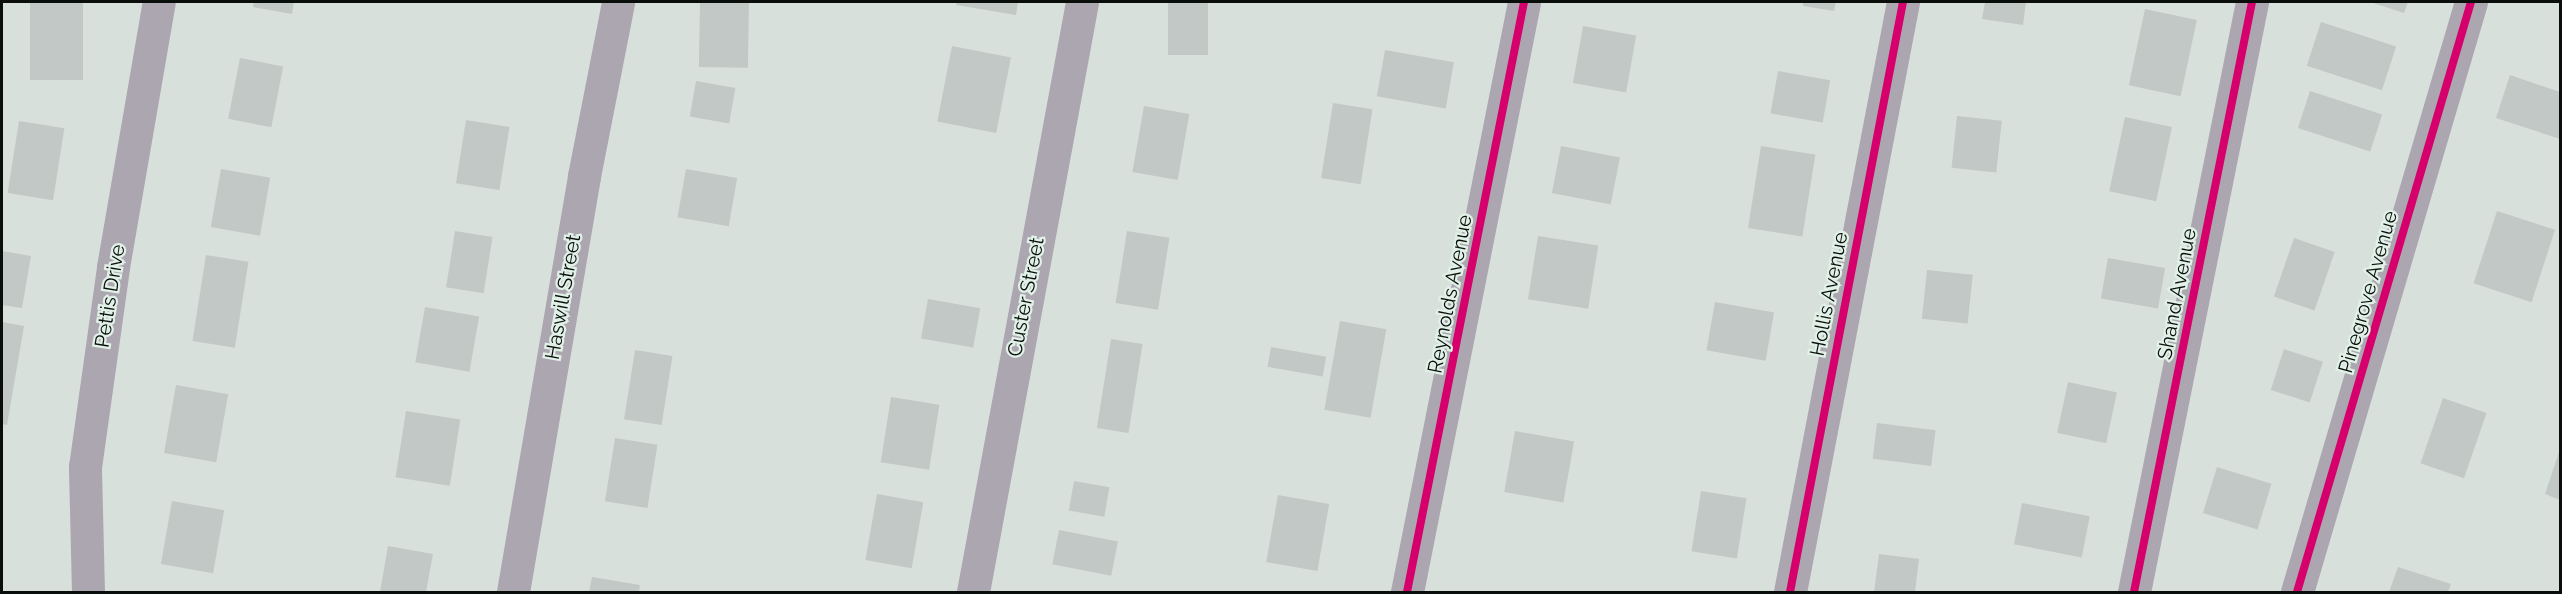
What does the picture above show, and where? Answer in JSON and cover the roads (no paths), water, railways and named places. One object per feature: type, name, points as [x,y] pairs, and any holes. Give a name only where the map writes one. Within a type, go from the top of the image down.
[{"type":"street","name":"Pettis Drive","points":[[88,592],[85,467],[113,267],[159,2]]},
{"type":"street","name":"Haswill Street","points":[[513,592],[584,176],[618,2]]},
{"type":"street","name":"Custer Street","points":[[974,592],[1082,2]]},
{"type":"street","name":"Reynolds Avenue","points":[[1407,592],[1524,2]]},
{"type":"street","name":"Hollis Avenue","points":[[1790,592],[1903,2]]},
{"type":"street","name":"Shand Avenue","points":[[2134,592],[2252,2]]},
{"type":"street","name":"Pinegrove Avenue","points":[[2297,592],[2471,2]]}]
